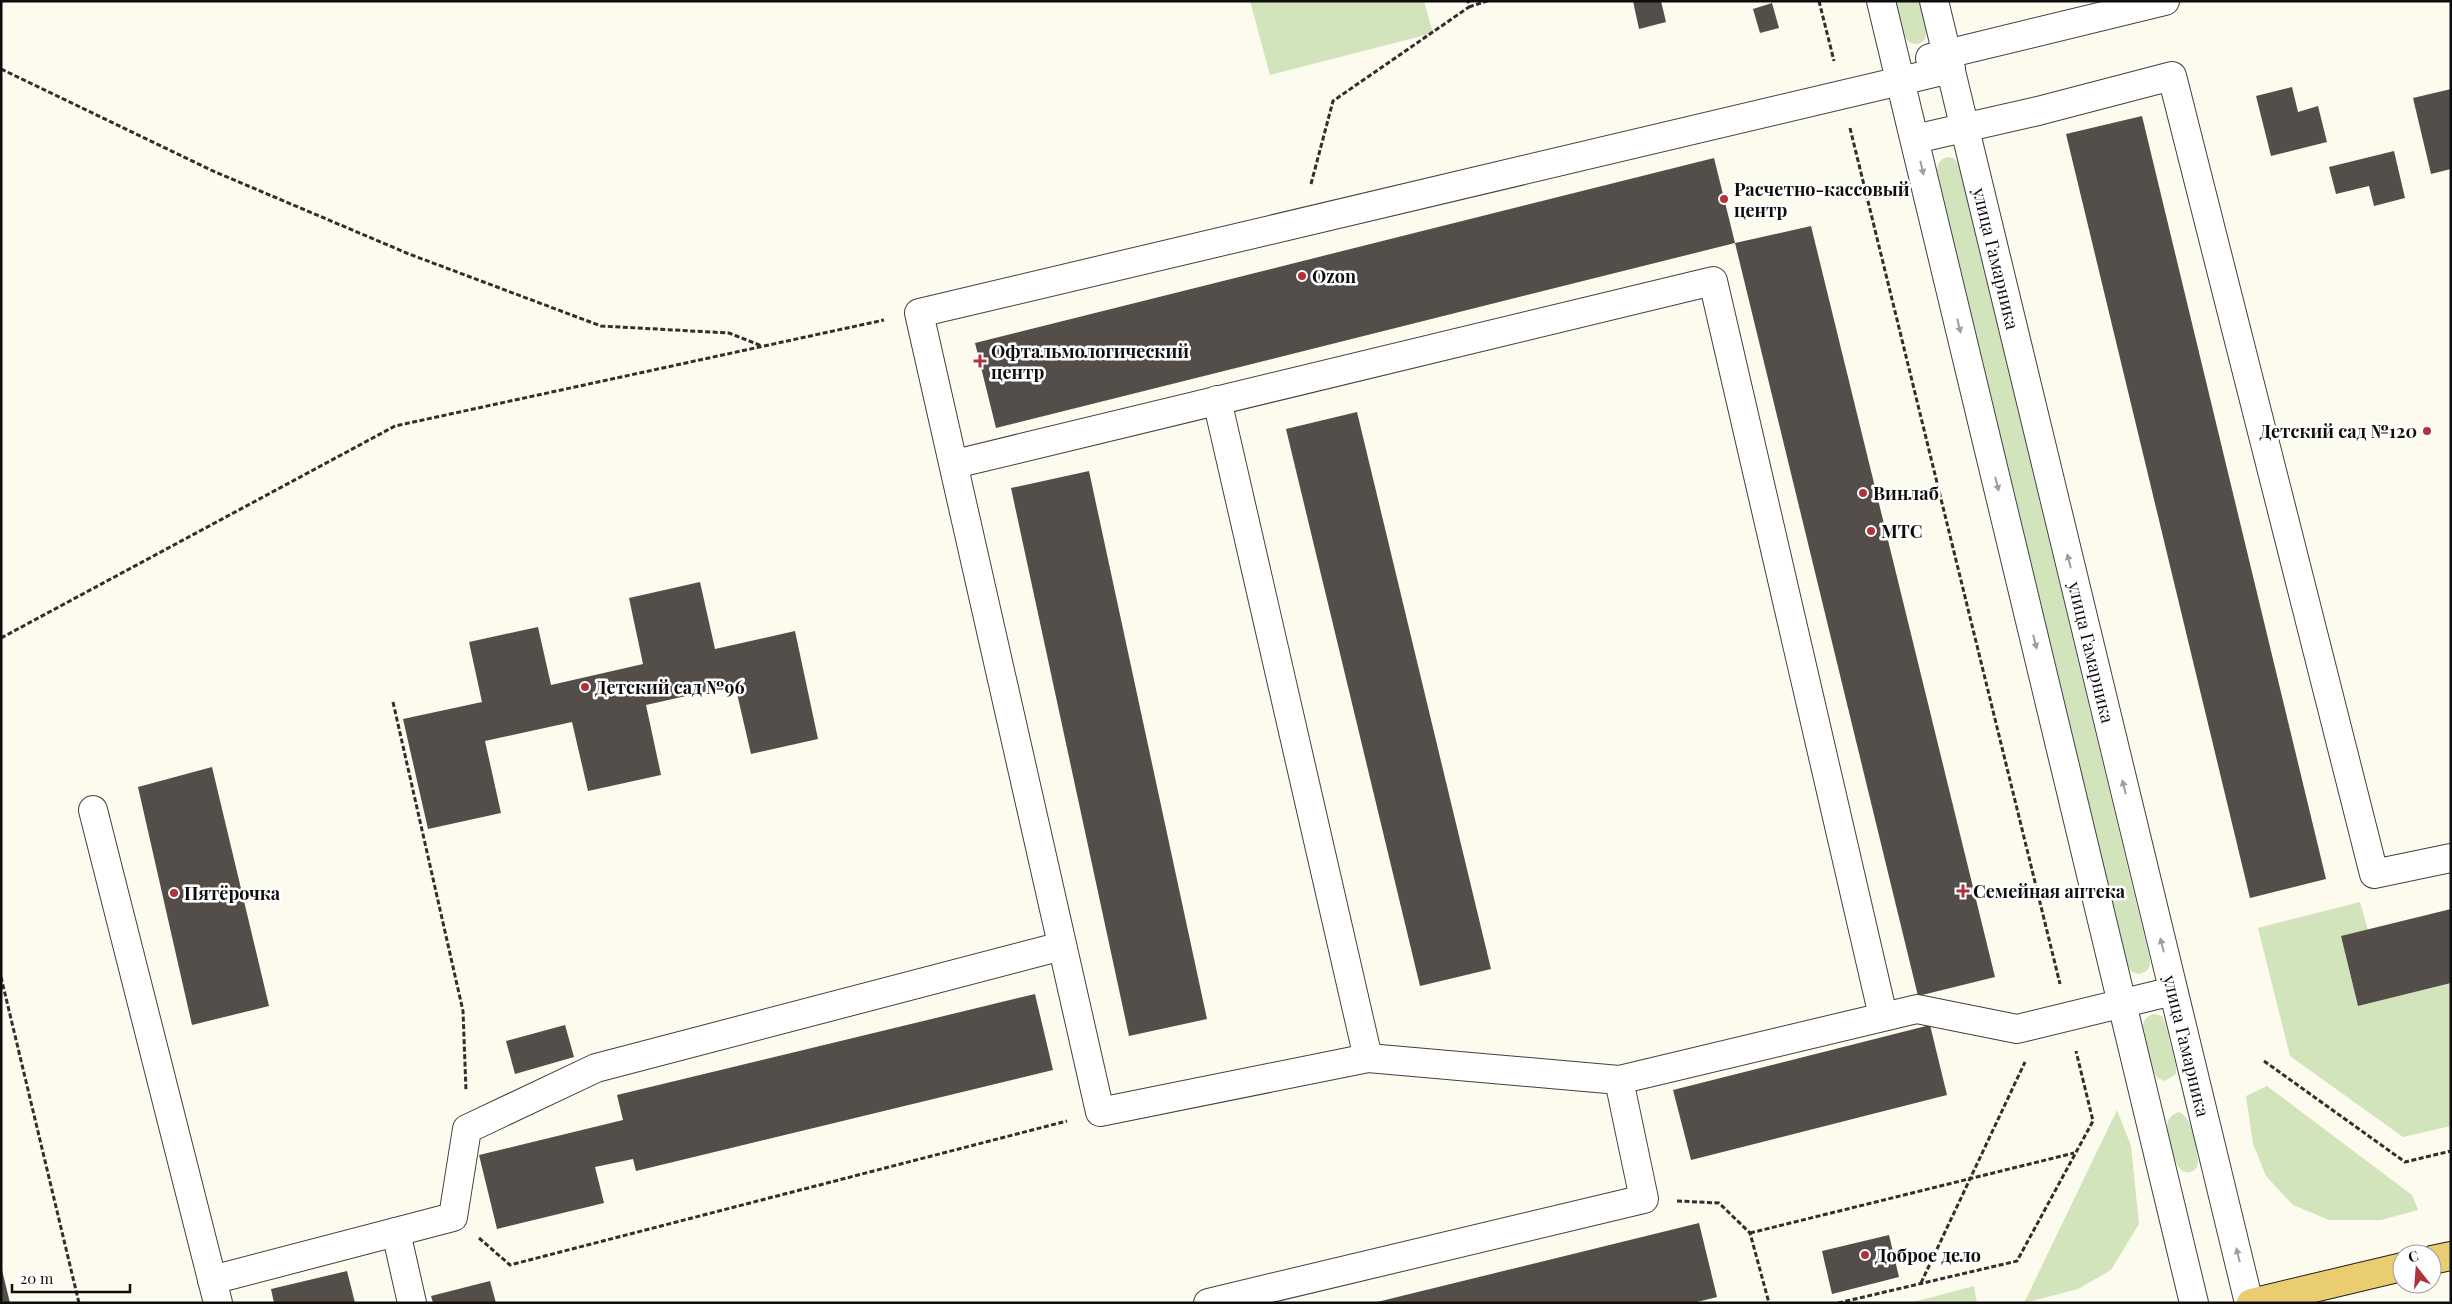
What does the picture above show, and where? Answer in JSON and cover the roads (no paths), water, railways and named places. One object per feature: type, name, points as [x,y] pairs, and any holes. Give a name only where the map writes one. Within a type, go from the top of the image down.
[{"type":"main road","points":[[2250,1303],[2392,1269]]},
{"type":"street","points":[[1881,1],[2194,1303]]},
{"type":"street","name":"улица Гамарника","points":[[1934,1],[2250,1303]]},
{"type":"street","points":[[2165,1],[1949,62],[1899,74],[1842,95],[919,313],[1100,1112],[1368,1058],[1620,1080],[1917,1008],[2017,1029],[2173,991]]},
{"type":"street","points":[[1915,139],[2172,76],[2374,874],[2451,858]]},
{"type":"street","points":[[954,464],[1713,281],[1883,1016]]},
{"type":"street","points":[[1217,400],[1368,1058]]},
{"type":"street","points":[[93,810],[215,1291],[396,1232],[453,1217],[467,1130],[596,1068],[1062,946]]},
{"type":"street","points":[[1208,1303],[1644,1199],[1620,1080]]},
{"type":"street","points":[[396,1232],[412,1303]]},
{"type":"place","name":"Расчетно-кассовый центр","points":[[1724,199]]},
{"type":"place","name":"Ozon","points":[[1302,276]]},
{"type":"place","name":"Офтальмологический центр","points":[[980,361]]},
{"type":"place","name":"Детский сад №120","points":[[2427,431]]},
{"type":"place","name":"Винлаб","points":[[1863,493]]},
{"type":"place","name":"МТС","points":[[1871,531]]},
{"type":"place","name":"Детский сад №96","points":[[585,687]]},
{"type":"place","name":"Семейная аптека","points":[[1963,891]]},
{"type":"place","name":"Пятёрочка","points":[[174,893]]},
{"type":"place","name":"Доброе дело","points":[[1865,1255]]}]
